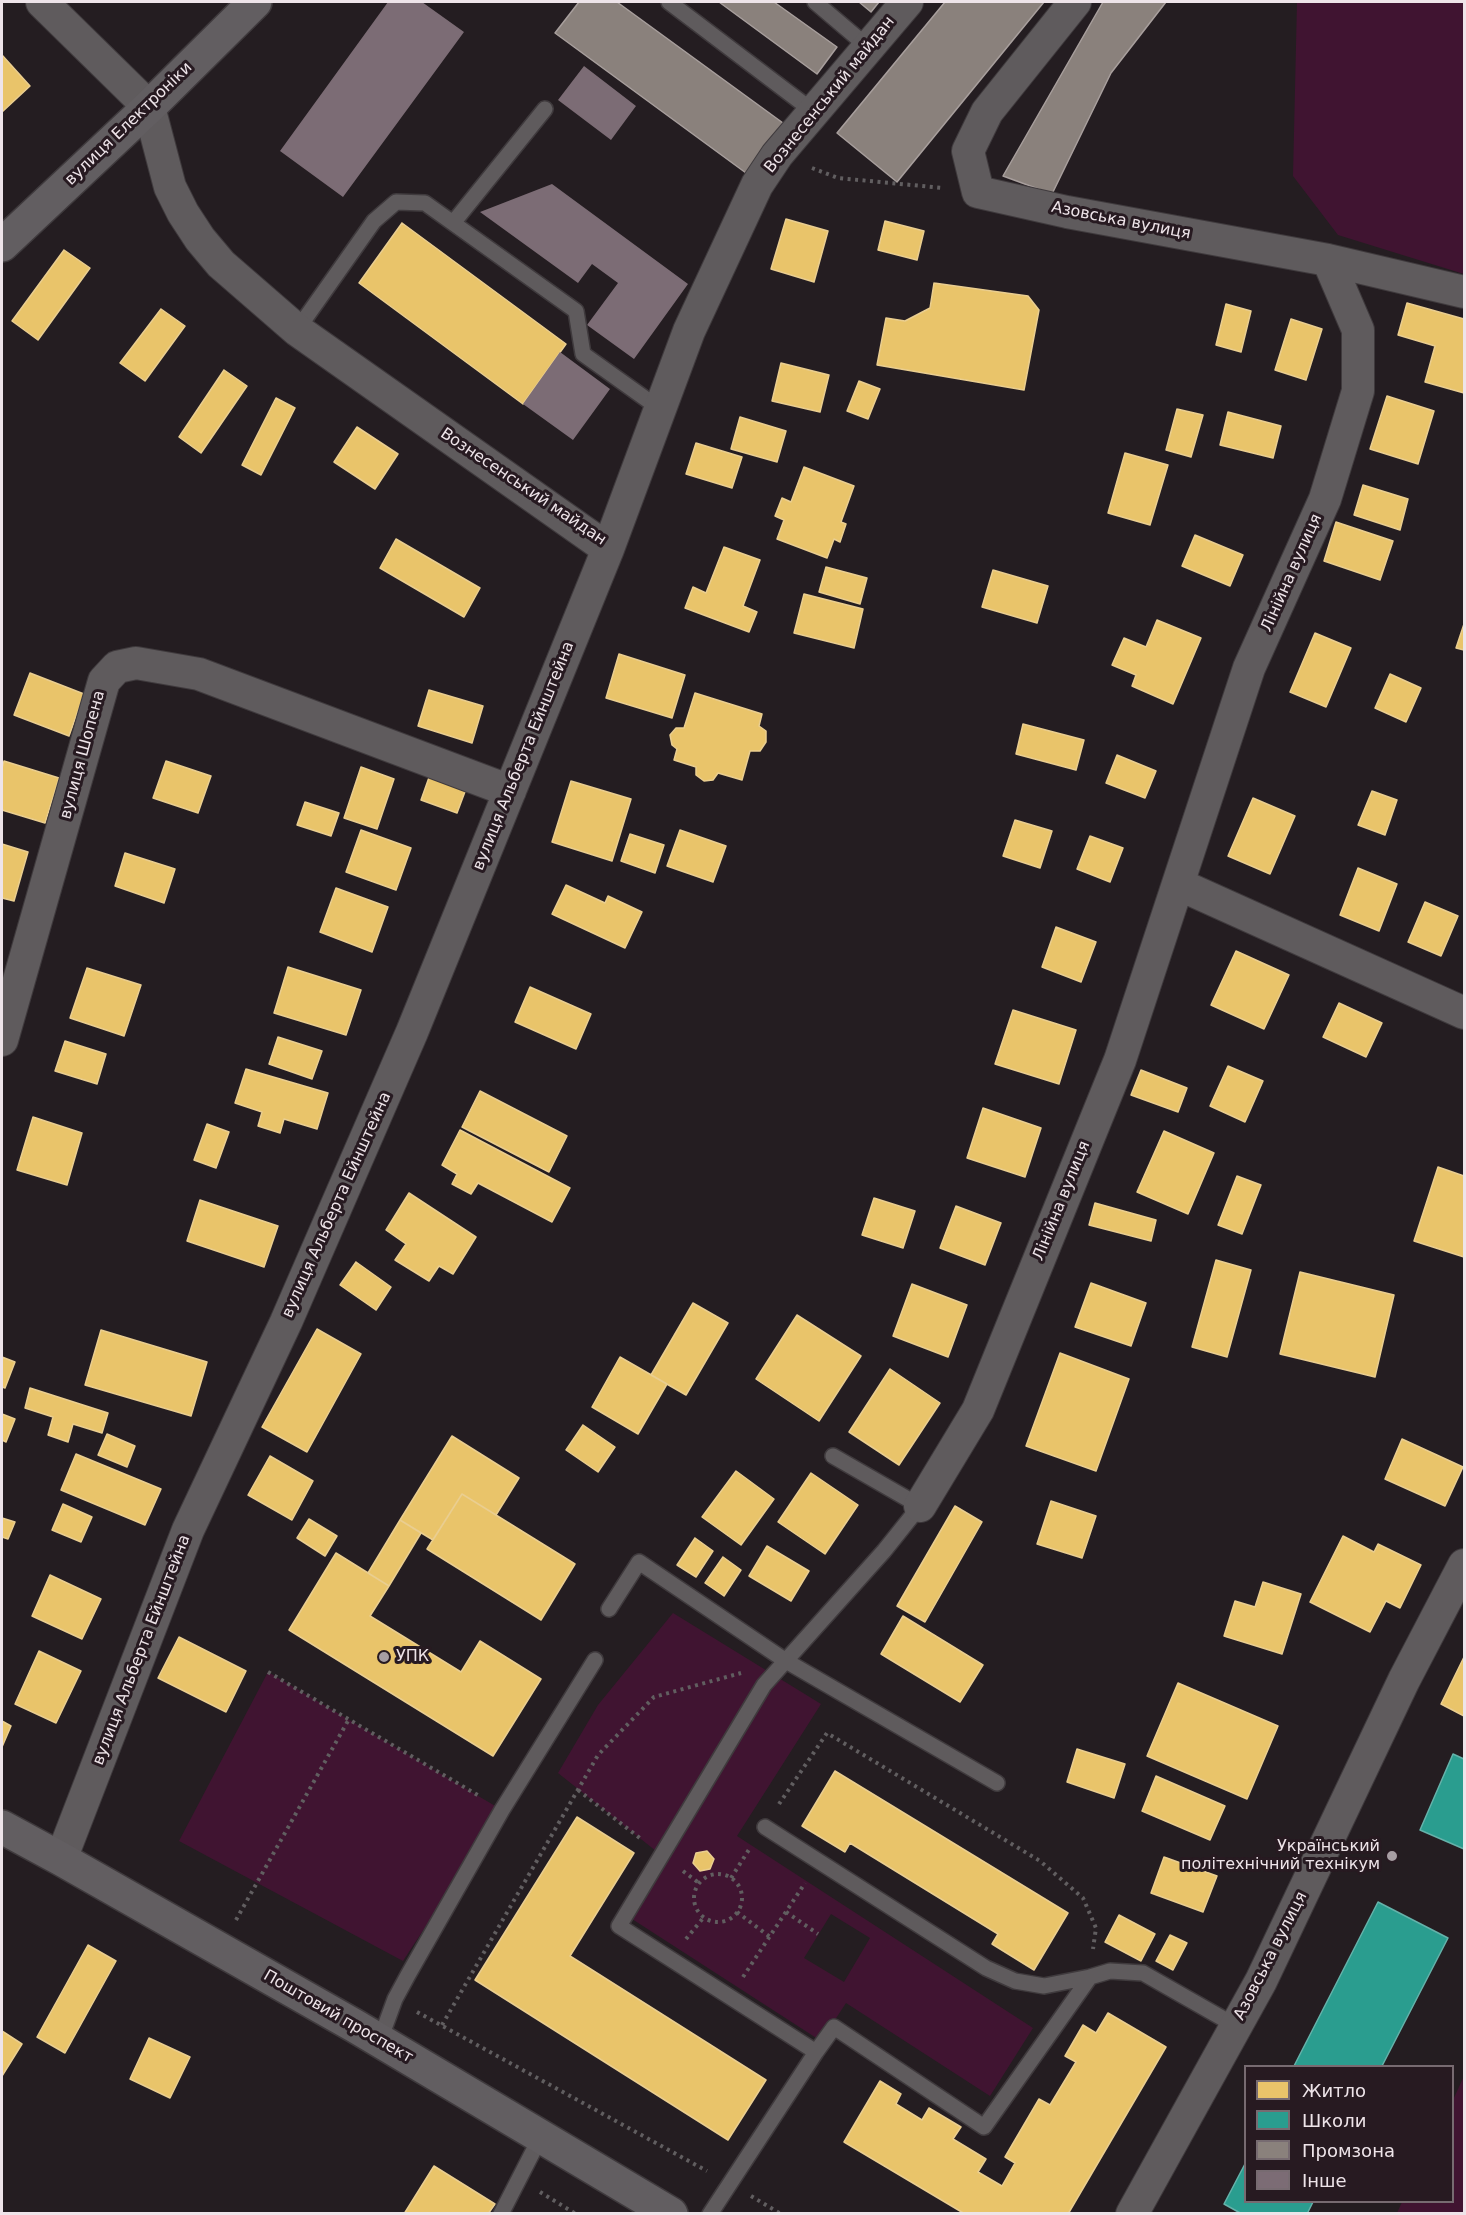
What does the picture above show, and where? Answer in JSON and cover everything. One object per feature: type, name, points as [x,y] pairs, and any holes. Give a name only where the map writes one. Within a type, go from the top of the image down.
[{"type":"street","points":[[42,2],[149,107]]},
{"type":"street","name":"вулиця Електроніки","points":[[2,245],[149,107],[255,2]]},
{"type":"street","name":"Вознесенський майдан","points":[[149,107],[170,187],[200,239],[221,264],[297,330],[608,549],[689,331],[758,185],[777,155],[907,2]]},
{"type":"street","points":[[978,192],[968,151],[987,112],[1075,2]]},
{"type":"street","name":"Азовська вулиця","points":[[978,192],[1079,214],[1328,260],[1464,292]]},
{"type":"street","name":"Лінійна вулиця","points":[[920,1506],[978,1410],[1120,1060],[1249,668],[1325,499],[1358,391],[1358,330],[1328,260]]},
{"type":"street","name":"вулиця Альберта Ейнштейна","points":[[61,1859],[188,1530],[286,1322],[403,1053],[608,549]]},
{"type":"street","name":"вулиця Шопена","points":[[2,1040],[104,681],[117,667],[136,663],[199,674],[510,790]]},
{"type":"street","points":[[1178,884],[1464,1013]]},
{"type":"street","name":"Азовська вулиця","points":[[1132,2214],[1261,1981],[1404,1680],[1464,1564]]},
{"type":"street","name":"Поштовий проспект","points":[[2,1827],[380,2040],[671,2214]]},
{"type":"lane","points":[[669,2],[814,112]]},
{"type":"lane","points":[[815,2],[868,47]]},
{"type":"lane","points":[[453,223],[545,109]]},
{"type":"lane","points":[[297,330],[374,221],[396,202],[425,203],[576,311],[583,354],[660,409]]},
{"type":"lane","points":[[816,2052],[619,1926],[764,1684],[884,1551],[920,1506],[833,1456]]},
{"type":"lane","points":[[609,1609],[639,1562],[786,1661],[997,1783]]},
{"type":"lane","points":[[380,2040],[395,1999],[502,1810],[595,1660]]},
{"type":"lane","points":[[765,1827],[986,1968],[1015,1981],[1044,1986],[1110,1971],[1143,1973],[1236,2026]]},
{"type":"lane","points":[[710,2214],[834,2027],[984,2127],[1090,1977]]},
{"type":"lane","points":[[501,2214],[541,2136]]},
{"type":"path","points":[[777,155],[838,178],[978,192]]},
{"type":"path","points":[[442,2025],[598,1755],[654,1697],[786,1661]]},
{"type":"path","points":[[268,1672],[502,1810]]},
{"type":"path","points":[[220,1949],[349,1719]]},
{"type":"path","points":[[731,1878],[826,1733],[1040,1861],[1083,1898],[1096,1928],[1090,1977]]},
{"type":"path","points":[[578,1790],[661,1855]]},
{"type":"path","points":[[729,1996],[818,1862]]},
{"type":"path","points":[[715,1874],[731,1878],[737,1883],[742,1894],[737,1912],[728,1920],[716,1921],[704,1917],[694,1901],[696,1889],[703,1879],[715,1874]]},
{"type":"path","points":[[737,1912],[770,1937]]},
{"type":"path","points":[[786,1912],[818,1934]]},
{"type":"path","points":[[395,1999],[781,2214]]},
{"type":"path","points":[[518,2179],[576,2214]]},
{"type":"shaded area","points":[[1297,2],[1464,2],[1464,274],[1338,235],[1293,176]]},
{"type":"shaded area","points":[[673,1613],[821,1704],[737,1836],[1033,2028],[990,2096],[846,2003],[821,2041],[629,1917],[661,1855],[558,1773],[598,1705]],"holes":[[[831,1914],[870,1938],[844,1982],[804,1958]]]},
{"type":"shaded area","points":[[268,1672],[502,1810],[403,1961],[179,1841]]},
{"type":"shaded area","points":[[1464,2076],[1464,2213],[1397,2213],[1402,2203],[1454,2203],[1454,2098]]},
{"type":"building: Житло","points":[[2,55],[30,86],[2,112]]},
{"type":"building: Житло","points":[[786,219],[828,231],[814,282],[771,269]]},
{"type":"building: Житло","points":[[885,221],[924,231],[917,260],[878,250]]},
{"type":"building: Житло","points":[[402,223],[566,344],[523,404],[359,283]]},
{"type":"building: Житло","points":[[64,250],[90,268],[38,340],[12,321]]},
{"type":"building: Житло","points":[[934,283],[1028,296],[1039,310],[1024,390],[877,365],[886,318],[905,321],[930,308]]},
{"type":"building: Житло","points":[[1407,303],[1464,319],[1464,393],[1425,382],[1435,346],[1398,335]]},
{"type":"building: Житло","points":[[1226,304],[1251,311],[1241,352],[1216,345]]},
{"type":"building: Житло","points":[[161,309],[185,326],[145,381],[120,363]]},
{"type":"building: Житло","points":[[1291,319],[1322,329],[1306,380],[1275,370]]},
{"type":"building: Житло","points":[[781,363],[829,375],[820,412],[772,401]]},
{"type":"building: Житло","points":[[224,370],[247,386],[201,453],[179,437]]},
{"type":"building: Житло","points":[[859,381],[880,389],[868,419],[847,411]]},
{"type":"building: Житло","points":[[1387,396],[1434,411],[1418,464],[1370,449]]},
{"type":"building: Житло","points":[[276,398],[295,408],[261,475],[242,465]]},
{"type":"building: Житло","points":[[1177,409],[1203,415],[1191,457],[1166,450]]},
{"type":"building: Житло","points":[[1228,412],[1281,426],[1273,458],[1220,445]]},
{"type":"building: Житло","points":[[740,417],[786,431],[777,462],[731,449]]},
{"type":"building: Житло","points":[[357,427],[398,454],[375,489],[334,462]]},
{"type":"building: Житло","points":[[696,443],[742,457],[732,488],[686,474]]},
{"type":"building: Житло","points":[[1125,453],[1168,465],[1150,525],[1108,513]]},
{"type":"building: Житло","points":[[804,467],[854,486],[841,522],[846,524],[840,542],[834,539],[827,558],[777,539],[784,520],[775,516],[782,498],[791,502]]},
{"type":"building: Житло","points":[[1363,485],[1408,499],[1400,530],[1354,515]]},
{"type":"building: Житло","points":[[1336,522],[1393,541],[1380,580],[1324,561]]},
{"type":"building: Житло","points":[[1195,535],[1243,555],[1230,586],[1182,566]]},
{"type":"building: Житло","points":[[396,539],[480,588],[464,617],[380,568]]},
{"type":"building: Житло","points":[[724,547],[760,560],[743,606],[757,612],[749,632],[685,608],[693,587],[706,593]]},
{"type":"building: Житло","points":[[826,567],[867,578],[860,604],[819,592]]},
{"type":"building: Житло","points":[[993,570],[1048,586],[1037,623],[982,607]]},
{"type":"building: Житло","points":[[804,594],[863,609],[854,648],[794,633]]},
{"type":"building: Житло","points":[[1157,620],[1201,638],[1173,704],[1132,686],[1136,675],[1112,665],[1124,638],[1146,647]]},
{"type":"building: Житло","points":[[1464,624],[1464,650],[1456,648]]},
{"type":"building: Житло","points":[[1315,633],[1351,648],[1326,707],[1290,692]]},
{"type":"building: Житло","points":[[619,654],[685,675],[672,718],[606,698]]},
{"type":"building: Житло","points":[[30,673],[84,694],[69,736],[14,715]]},
{"type":"building: Житло","points":[[1390,674],[1421,688],[1406,722],[1375,708]]},
{"type":"building: Житло","points":[[429,690],[483,706],[472,743],[418,726]]},
{"type":"building: Житло","points":[[695,693],[762,714],[759,726],[766,731],[766,742],[760,751],[750,751],[742,780],[718,773],[713,780],[704,781],[696,775],[696,767],[674,760],[677,749],[672,745],[670,735],[676,728],[684,728]]},
{"type":"building: Житло","points":[[1023,724],[1084,740],[1076,770],[1016,754]]},
{"type":"building: Житло","points":[[1117,755],[1156,771],[1145,798],[1106,783]]},
{"type":"building: Житло","points":[[4,761],[59,778],[45,823],[2,810]]},
{"type":"building: Житло","points":[[166,761],[211,776],[198,813],[153,798]]},
{"type":"building: Житло","points":[[361,767],[394,779],[377,829],[344,818]]},
{"type":"building: Житло","points":[[432,769],[469,781],[457,813],[421,800]]},
{"type":"building: Житло","points":[[571,781],[631,799],[612,861],[552,842]]},
{"type":"building: Житло","points":[[1372,791],[1397,800],[1385,835],[1358,825]]},
{"type":"building: Житло","points":[[1253,798],[1295,816],[1270,874],[1228,856]]},
{"type":"building: Житло","points":[[305,802],[339,813],[331,836],[297,825]]},
{"type":"building: Житло","points":[[1015,820],[1052,831],[1040,868],[1003,856]]},
{"type":"building: Житло","points":[[361,830],[411,848],[396,890],[346,872]]},
{"type":"building: Житло","points":[[680,830],[726,846],[713,882],[667,866]]},
{"type":"building: Житло","points":[[630,834],[664,845],[655,873],[621,861]]},
{"type":"building: Житло","points":[[1090,836],[1123,848],[1110,882],[1077,869]]},
{"type":"building: Житло","points":[[2,844],[28,852],[14,901],[2,898]]},
{"type":"building: Житло","points":[[125,853],[175,869],[164,903],[115,886]]},
{"type":"building: Житло","points":[[1358,868],[1397,884],[1379,931],[1340,915]]},
{"type":"building: Житло","points":[[566,885],[605,903],[608,896],[642,912],[625,948],[552,914]]},
{"type":"building: Житло","points":[[336,888],[388,907],[372,952],[320,932]]},
{"type":"building: Житло","points":[[1425,902],[1458,916],[1441,956],[1408,942]]},
{"type":"building: Житло","points":[[1056,927],[1096,942],[1081,982],[1042,967]]},
{"type":"building: Житло","points":[[1236,951],[1289,975],[1264,1029],[1211,1005]]},
{"type":"building: Житло","points":[[288,967],[361,990],[346,1035],[274,1013]]},
{"type":"building: Житло","points":[[87,968],[141,985],[124,1036],[70,1018]]},
{"type":"building: Житло","points":[[530,987],[591,1014],[576,1049],[515,1022]]},
{"type":"building: Житло","points":[[1339,1003],[1382,1023],[1366,1057],[1323,1037]]},
{"type":"building: Житло","points":[[1013,1010],[1076,1030],[1059,1084],[995,1064]]},
{"type":"building: Житло","points":[[278,1037],[322,1051],[312,1079],[269,1064]]},
{"type":"building: Житло","points":[[65,1041],[106,1054],[97,1084],[55,1071]]},
{"type":"building: Житло","points":[[1228,1066],[1263,1081],[1245,1122],[1210,1106]]},
{"type":"building: Житло","points":[[246,1069],[328,1093],[317,1129],[284,1119],[280,1133],[258,1126],[262,1112],[235,1103]]},
{"type":"building: Житло","points":[[1141,1070],[1187,1088],[1178,1112],[1131,1095]]},
{"type":"building: Житло","points":[[480,1091],[567,1136],[549,1172],[462,1127]]},
{"type":"building: Житло","points":[[983,1108],[1041,1128],[1025,1177],[967,1158]]},
{"type":"building: Житло","points":[[33,1117],[82,1133],[67,1185],[17,1170]]},
{"type":"building: Житло","points":[[207,1124],[229,1132],[216,1168],[194,1160]]},
{"type":"building: Житло","points":[[460,1130],[570,1188],[552,1222],[478,1183],[471,1194],[452,1184],[457,1174],[442,1165]]},
{"type":"building: Житло","points":[[1164,1131],[1214,1153],[1188,1214],[1137,1192]]},
{"type":"building: Житло","points":[[1438,1167],[1464,1176],[1464,1257],[1414,1241]]},
{"type":"building: Житло","points":[[1237,1176],[1261,1185],[1242,1234],[1218,1225]]},
{"type":"building: Житло","points":[[409,1193],[476,1237],[453,1274],[439,1266],[429,1281],[395,1260],[406,1244],[386,1230]]},
{"type":"building: Житло","points":[[874,1198],[915,1211],[903,1248],[862,1235]]},
{"type":"building: Житло","points":[[200,1200],[278,1226],[264,1267],[187,1241]]},
{"type":"building: Житло","points":[[1095,1203],[1156,1220],[1151,1241],[1089,1225]]},
{"type":"building: Житло","points":[[956,1206],[1001,1223],[985,1265],[940,1248]]},
{"type":"building: Житло","points":[[1216,1260],[1251,1270],[1227,1357],[1192,1347]]},
{"type":"building: Житло","points":[[356,1262],[391,1287],[376,1310],[340,1285]]},
{"type":"building: Житло","points":[[1300,1272],[1394,1295],[1375,1377],[1280,1354]]},
{"type":"building: Житло","points":[[1091,1283],[1146,1303],[1131,1346],[1075,1327]]},
{"type":"building: Житло","points":[[912,1284],[967,1305],[948,1357],[893,1336]]},
{"type":"building: Житло","points":[[693,1303],[728,1323],[686,1395],[651,1375]]},
{"type":"building: Житло","points":[[797,1315],[861,1356],[819,1421],[756,1379]]},
{"type":"building: Житло","points":[[317,1329],[361,1354],[307,1452],[262,1427]]},
{"type":"building: Житло","points":[[101,1330],[207,1362],[191,1416],[85,1385]]},
{"type":"building: Житло","points":[[1060,1353],[1129,1379],[1096,1471],[1026,1446]]},
{"type":"building: Житло","points":[[2,1357],[15,1362],[5,1388],[2,1387]]},
{"type":"building: Житло","points":[[620,1357],[667,1384],[638,1434],[592,1407]]},
{"type":"building: Житло","points":[[890,1369],[940,1403],[899,1465],[849,1432]]},
{"type":"building: Житло","points":[[30,1388],[108,1413],[102,1433],[73,1424],[68,1442],[48,1435],[53,1417],[25,1408]]},
{"type":"building: Житло","points":[[2,1414],[15,1419],[6,1442],[2,1440]]},
{"type":"building: Житло","points":[[583,1425],[615,1447],[598,1472],[566,1450]]},
{"type":"building: Житло","points":[[107,1434],[135,1446],[127,1467],[98,1455]]},
{"type":"building: Житло","points":[[452,1436],[519,1478],[496,1515],[462,1494],[433,1540],[400,1520]]},
{"type":"building: Житло","points":[[1402,1439],[1463,1467],[1445,1506],[1385,1479]]},
{"type":"building: Житло","points":[[76,1454],[161,1489],[145,1525],[61,1490]]},
{"type":"building: Житло","points":[[270,1456],[313,1481],[292,1520],[248,1495]]},
{"type":"building: Житло","points":[[736,1471],[774,1499],[741,1545],[702,1517]]},
{"type":"building: Житло","points":[[811,1473],[858,1505],[825,1554],[778,1522]]},
{"type":"building: Житло","points":[[462,1494],[575,1564],[541,1620],[427,1549]]},
{"type":"building: Житло","points":[[1051,1501],[1096,1516],[1082,1558],[1037,1544]]},
{"type":"building: Житло","points":[[63,1504],[92,1517],[81,1542],[52,1530]]},
{"type":"building: Житло","points":[[955,1506],[982,1522],[925,1622],[897,1606]]},
{"type":"building: Житло","points":[[2,1518],[15,1522],[8,1539],[2,1537]]},
{"type":"building: Житло","points":[[309,1519],[337,1536],[325,1556],[297,1538]]},
{"type":"building: Житло","points":[[400,1520],[421,1533],[389,1586],[368,1573]]},
{"type":"building: Житло","points":[[1343,1536],[1374,1552],[1378,1544],[1421,1565],[1400,1608],[1386,1601],[1370,1632],[1310,1602]]},
{"type":"building: Житло","points":[[695,1538],[713,1551],[696,1577],[677,1565]]},
{"type":"building: Житло","points":[[767,1546],[809,1571],[791,1601],[749,1576]]},
{"type":"building: Житло","name":"УПК","points":[[336,1553],[389,1586],[370,1616],[461,1672],[480,1641],[541,1679],[493,1756],[289,1630]]},
{"type":"building: Житло","points":[[723,1557],[741,1570],[724,1596],[705,1583]]},
{"type":"building: Житло","points":[[50,1575],[101,1599],[82,1639],[32,1616]]},
{"type":"building: Житло","points":[[1263,1582],[1301,1594],[1282,1654],[1224,1636],[1235,1601],[1255,1607]]},
{"type":"building: Житло","points":[[903,1616],[983,1665],[960,1702],[881,1654]]},
{"type":"building: Житло","points":[[179,1637],[246,1671],[226,1712],[158,1678]]},
{"type":"building: Житло","points":[[39,1651],[81,1671],[56,1723],[15,1704]]},
{"type":"building: Житло","points":[[1464,1657],[1464,1716],[1441,1704]]},
{"type":"building: Житло","points":[[1178,1683],[1278,1726],[1247,1799],[1147,1756]]},
{"type":"building: Житло","points":[[2,1721],[11,1726],[2,1747]]},
{"type":"building: Житло","points":[[1077,1749],[1125,1764],[1114,1798],[1067,1782]]},
{"type":"building: Житло","points":[[835,1771],[1068,1913],[1034,1970],[992,1944],[998,1934],[850,1843],[845,1852],[802,1826]]},
{"type":"building: Житло","points":[[1156,1776],[1225,1806],[1210,1840],[1142,1811]]},
{"type":"building: Житло","points":[[577,1817],[634,1853],[570,1956],[766,2080],[728,2140],[475,1980]]},
{"type":"building: Житло","points":[[707,1851],[714,1859],[710,1869],[700,1871],[693,1863],[696,1853]]},
{"type":"building: Житло","points":[[1164,1857],[1217,1876],[1203,1912],[1151,1893]]},
{"type":"building: Житло","points":[[1119,1915],[1155,1934],[1141,1961],[1105,1942]]},
{"type":"building: Житло","points":[[1170,1935],[1187,1943],[1173,1970],[1156,1961]]},
{"type":"building: Житло","points":[[88,1945],[116,1961],[65,2053],[37,2037]]},
{"type":"building: Житло","points":[[1108,2013],[1166,2047],[1068,2214],[965,2214],[844,2142],[880,2081],[901,2094],[896,2104],[922,2120],[929,2108],[961,2127],[953,2139],[986,2159],[978,2172],[1002,2186],[1015,2163],[1005,2157],[1039,2099],[1050,2105],[1076,2062],[1065,2056],[1083,2025],[1096,2033]]},
{"type":"building: Житло","points":[[2,2031],[22,2044],[2,2076]]},
{"type":"building: Житло","points":[[149,2038],[190,2057],[170,2098],[130,2079]]},
{"type":"building: Житло","points":[[434,2166],[495,2204],[488,2214],[404,2214]]},
{"type":"building: Школи","points":[[1453,1754],[1464,1759],[1464,1849],[1420,1830]]},
{"type":"building: Школи","points":[[1378,1902],[1448,1938],[1383,2065],[1295,2065]]},
{"type":"building: Школи","points":[[1244,2166],[1244,2203],[1312,2203],[1307,2214],[1242,2214],[1224,2204]]},
{"type":"building: Промзона","points":[[579,2],[617,2],[783,123],[746,173],[555,33]]},
{"type":"building: Промзона","points":[[719,2],[774,2],[837,47],[817,74]]},
{"type":"building: Промзона","points":[[859,2],[879,2],[871,12]]},
{"type":"building: Промзона","points":[[945,2],[1044,2],[897,182],[837,133]]},
{"type":"building: Промзона","points":[[1103,2],[1166,2],[1111,73],[1052,194],[1003,176]]},
{"type":"building: Інше","points":[[388,2],[422,2],[464,32],[343,197],[280,151]]},
{"type":"building: Інше","points":[[584,66],[636,106],[611,140],[558,100]]},
{"type":"building: Інше","points":[[552,184],[688,284],[634,359],[587,325],[618,283],[592,264],[578,283],[480,212]]},
{"type":"building: Інше","points":[[560,352],[610,389],[573,440],[523,404]]},
{"type":"place","name":"УПК","points":[[384,1657]]},
{"type":"place","name":"Український політехнічний технікум","points":[[1392,1856]]}]
